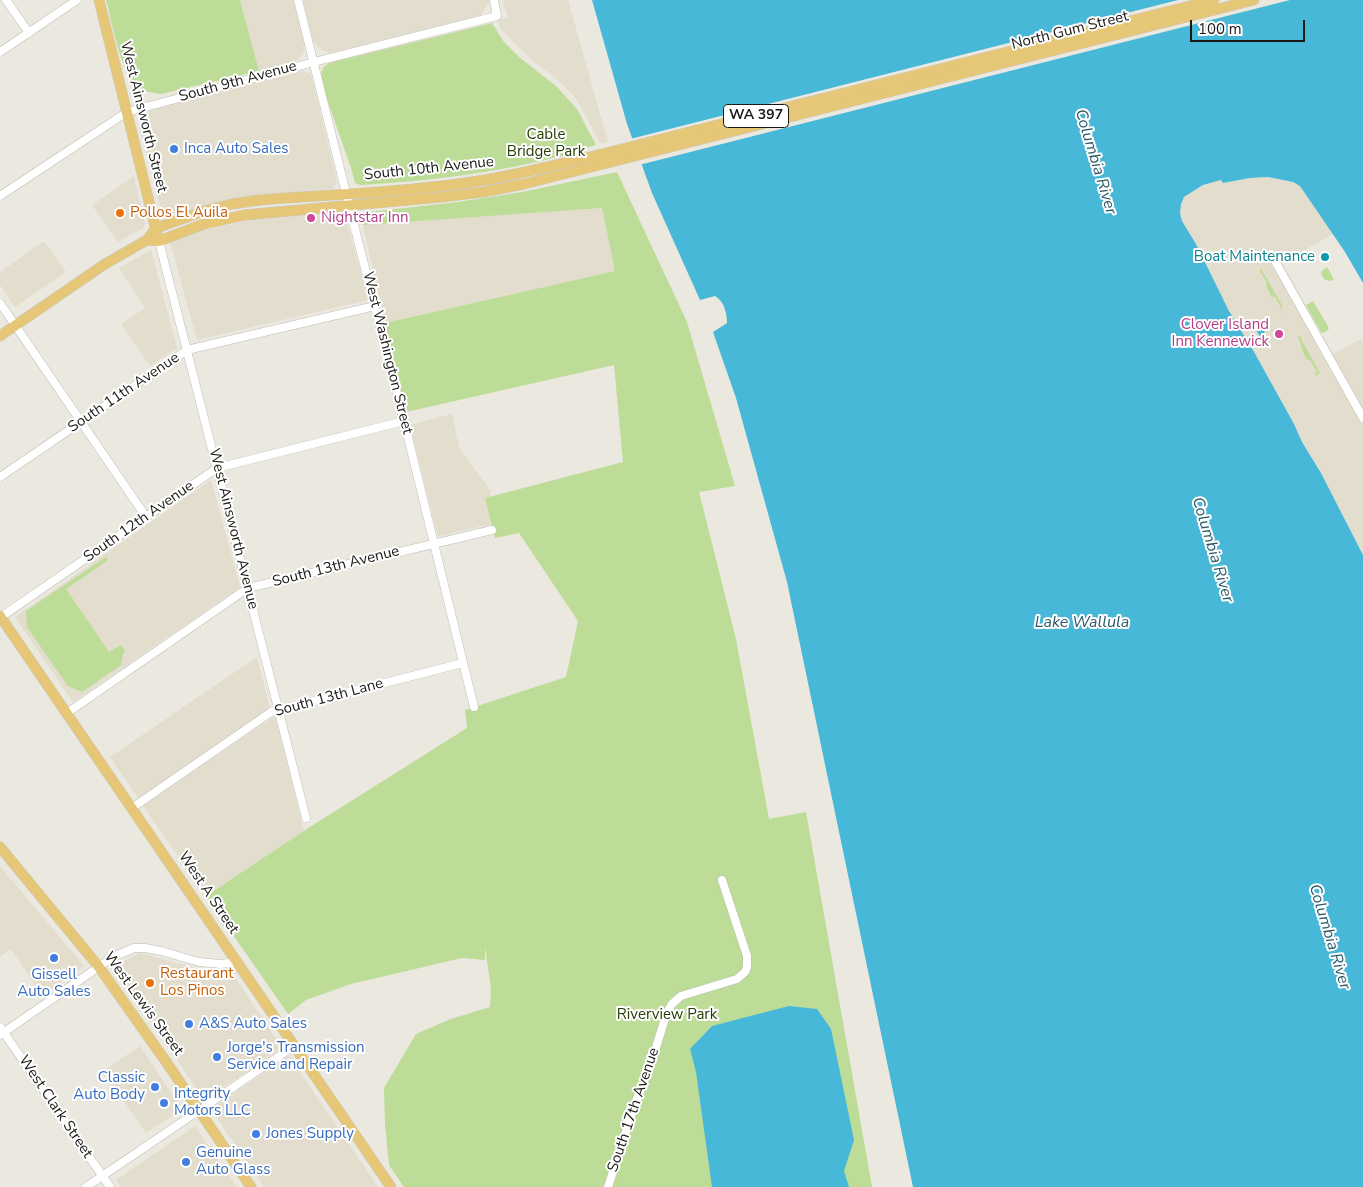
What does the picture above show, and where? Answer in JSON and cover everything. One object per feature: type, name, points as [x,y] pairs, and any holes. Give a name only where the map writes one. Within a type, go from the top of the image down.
[{"type":"main road","name":"West Ainsworth Street","points":[[99,0],[159,241]]},
{"type":"main road","name":"North Gum Street","points":[[923,78],[1214,0]]},
{"type":"main road","name":"North Gum Street","points":[[923,78],[1254,0]]},
{"type":"main road","name":"South 10th Avenue","points":[[147,240],[159,241],[190,229],[231,218],[265,212],[435,198],[483,192],[524,184],[591,162],[923,78]]},
{"type":"main road","name":"South 10th Avenue","points":[[156,228],[190,215],[232,204],[260,200],[428,187],[484,180],[591,162]]},
{"type":"main road","points":[[0,336],[111,260],[147,240],[156,228]]},
{"type":"main road","name":"West A Street","points":[[1,616],[391,1187]]},
{"type":"main road","name":"West Lewis Street","points":[[0,847],[99,967],[252,1187]]},
{"type":"street","points":[[6,0],[29,33]]},
{"type":"street","points":[[0,52],[77,0]]},
{"type":"street","name":"West Washington Street","points":[[298,0],[474,707]]},
{"type":"street","name":"South 9th Avenue","points":[[0,196],[127,112],[314,62],[498,16],[494,0]]},
{"type":"street","name":"West Ainsworth Avenue","points":[[159,241],[306,818]]},
{"type":"street","points":[[1270,254],[1363,418]]},
{"type":"street","points":[[0,303],[146,517]]},
{"type":"street","name":"South 11th Avenue","points":[[0,477],[187,350],[375,306]]},
{"type":"street","name":"South 12th Avenue","points":[[1,616],[217,468],[404,421]]},
{"type":"street","name":"South 13th Avenue","points":[[67,713],[248,588],[492,530]]},
{"type":"street","name":"South 13th Lane","points":[[132,808],[271,712],[463,663]]},
{"type":"street","name":"South 17th Avenue","points":[[608,1187],[667,1012],[672,1004],[681,996],[737,979],[745,972],[747,967],[747,956],[722,880]]},
{"type":"street","points":[[1,1031],[113,958],[134,948],[161,951],[210,964],[237,962]]},
{"type":"street","name":"West Clark Street","points":[[1,1031],[110,1187]]},
{"type":"street","points":[[86,1187],[294,1046]]},
{"type":"shaded area","points":[[240,0],[294,0],[305,44],[303,54],[296,61],[259,71]]},
{"type":"shaded area","points":[[303,0],[489,0],[489,2],[480,16],[330,53],[322,50],[313,41]]},
{"type":"shaded area","points":[[503,0],[568,0],[608,142],[601,144],[575,97],[554,77],[533,61],[501,29],[497,20],[508,18]]},
{"type":"shaded area","points":[[303,71],[311,74],[337,182],[333,189],[260,195],[171,214],[160,206],[139,125],[151,110]]},
{"type":"shaded area","points":[[134,176],[145,224],[143,228],[118,242],[92,205]]},
{"type":"shaded area","points":[[1268,177],[1293,182],[1300,186],[1333,234],[1282,263],[1333,354],[1361,339],[1363,343],[1363,555],[1321,473],[1302,442],[1253,350],[1229,311],[1196,244],[1182,221],[1180,213],[1184,197],[1204,185],[1221,180],[1223,183]]},
{"type":"shaded area","points":[[602,208],[615,271],[385,323],[363,225]]},
{"type":"shaded area","points":[[344,211],[368,300],[197,340],[170,242],[204,230],[261,217]]},
{"type":"shaded area","points":[[44,241],[66,272],[15,307],[0,285],[0,272]]},
{"type":"shaded area","points":[[151,250],[177,348],[150,366],[121,324],[145,308],[119,268]]},
{"type":"shaded area","points":[[452,414],[459,447],[489,489],[491,497],[485,498],[492,524],[438,536],[410,425]]},
{"type":"shaded area","points":[[211,480],[240,587],[73,702],[15,617]]},
{"type":"shaded area","points":[[257,657],[270,708],[138,798],[110,757]]},
{"type":"shaded area","points":[[275,716],[304,831],[206,896],[143,806]]},
{"type":"shaded area","points":[[0,866],[84,966],[42,995],[11,949],[0,957]]},
{"type":"shaded area","points":[[140,953],[210,972],[233,975],[282,1047],[204,1100],[115,968]]},
{"type":"shaded area","points":[[140,1046],[182,1109],[146,1133],[103,1071]]},
{"type":"shaded area","points":[[289,1056],[378,1187],[264,1187],[211,1109]]},
{"type":"shaded area","points":[[195,1126],[237,1187],[121,1187],[116,1180]]},
{"type":"green space","points":[[106,0],[240,0],[259,71],[161,94],[144,90],[136,85],[125,69]]},
{"type":"green space","name":"Cable Bridge Park","points":[[492,23],[504,42],[519,57],[556,86],[577,109],[596,145],[570,152],[570,154],[492,171],[413,181],[360,185],[355,183],[326,96],[321,76],[323,68],[329,63]]},
{"type":"green space","name":"Riverview Park","points":[[617,172],[687,322],[735,486],[699,492],[736,639],[769,819],[806,812],[872,1187],[404,1187],[389,1165],[384,1088],[416,1034],[451,1019],[490,1007],[491,989],[485,947],[485,960],[462,958],[351,984],[306,1000],[288,1014],[206,896],[313,825],[467,728],[465,710],[566,677],[578,621],[519,533],[495,538],[485,498],[623,462],[614,365],[406,412],[385,323],[615,271],[602,208],[363,225],[360,213],[458,202],[522,192]]},
{"type":"green space","points":[[1327,267],[1334,279],[1330,281],[1325,280],[1321,274]]},
{"type":"green space","points":[[1261,269],[1282,305],[1282,313],[1275,297],[1272,297],[1266,286],[1267,283],[1260,271],[1258,271]]},
{"type":"green space","points":[[1313,301],[1329,328],[1323,333],[1306,305]]},
{"type":"green space","points":[[1298,336],[1301,337],[1320,373],[1315,376],[1317,372],[1310,360],[1307,360]]},
{"type":"green space","points":[[106,557],[108,560],[66,589],[109,652],[121,645],[125,651],[121,665],[82,692],[68,686],[27,627],[26,611]]},
{"type":"water","name":"Lake Wallula","points":[[592,0],[1363,0],[1363,283],[1345,252],[1300,186],[1293,182],[1268,177],[1223,183],[1221,180],[1203,185],[1184,197],[1180,213],[1182,221],[1196,244],[1229,311],[1253,350],[1302,442],[1321,473],[1363,555],[1363,1187],[913,1187],[787,582],[736,398],[713,332],[727,323],[726,311],[721,301],[715,296],[700,300],[652,193],[627,124]]},
{"type":"water","points":[[1260,323],[1264,328],[1265,336],[1263,338],[1256,330],[1255,324]]},
{"type":"water","points":[[789,1006],[817,1009],[831,1029],[854,1140],[844,1171],[849,1187],[712,1187],[696,1072],[690,1049],[712,1026]]},
{"type":"pier","points":[[1178,0],[1290,0],[639,165],[630,139]]},
{"type":"place","name":"Inca Auto Sales","points":[[174,149]]},
{"type":"place","name":"Pollos El Auila","points":[[120,213]]},
{"type":"place","name":"Nightstar Inn","points":[[311,218]]},
{"type":"place","name":"Boat Maintenance","points":[[1325,257]]},
{"type":"place","name":"Clover Island Inn Kennewick","points":[[1279,334]]},
{"type":"place","name":"Gissell Auto Sales","points":[[54,958]]},
{"type":"place","name":"Restaurant Los Pinos","points":[[150,983]]},
{"type":"place","name":"A&S Auto Sales","points":[[189,1024]]},
{"type":"place","name":"Jorge's Transmission Service and Repair","points":[[217,1057]]},
{"type":"place","name":"Classic Auto Body","points":[[155,1087]]},
{"type":"place","name":"Integrity Motors LLC","points":[[164,1103]]},
{"type":"place","name":"Jones Supply","points":[[256,1134]]},
{"type":"place","name":"Genuine Auto Glass","points":[[186,1162]]},
{"type":"water label","name":"Columbia River","points":[[1095,162]]},
{"type":"water label","name":"Columbia River","points":[[1212,550]]},
{"type":"water label","name":"Columbia River","points":[[1329,937]]}]
